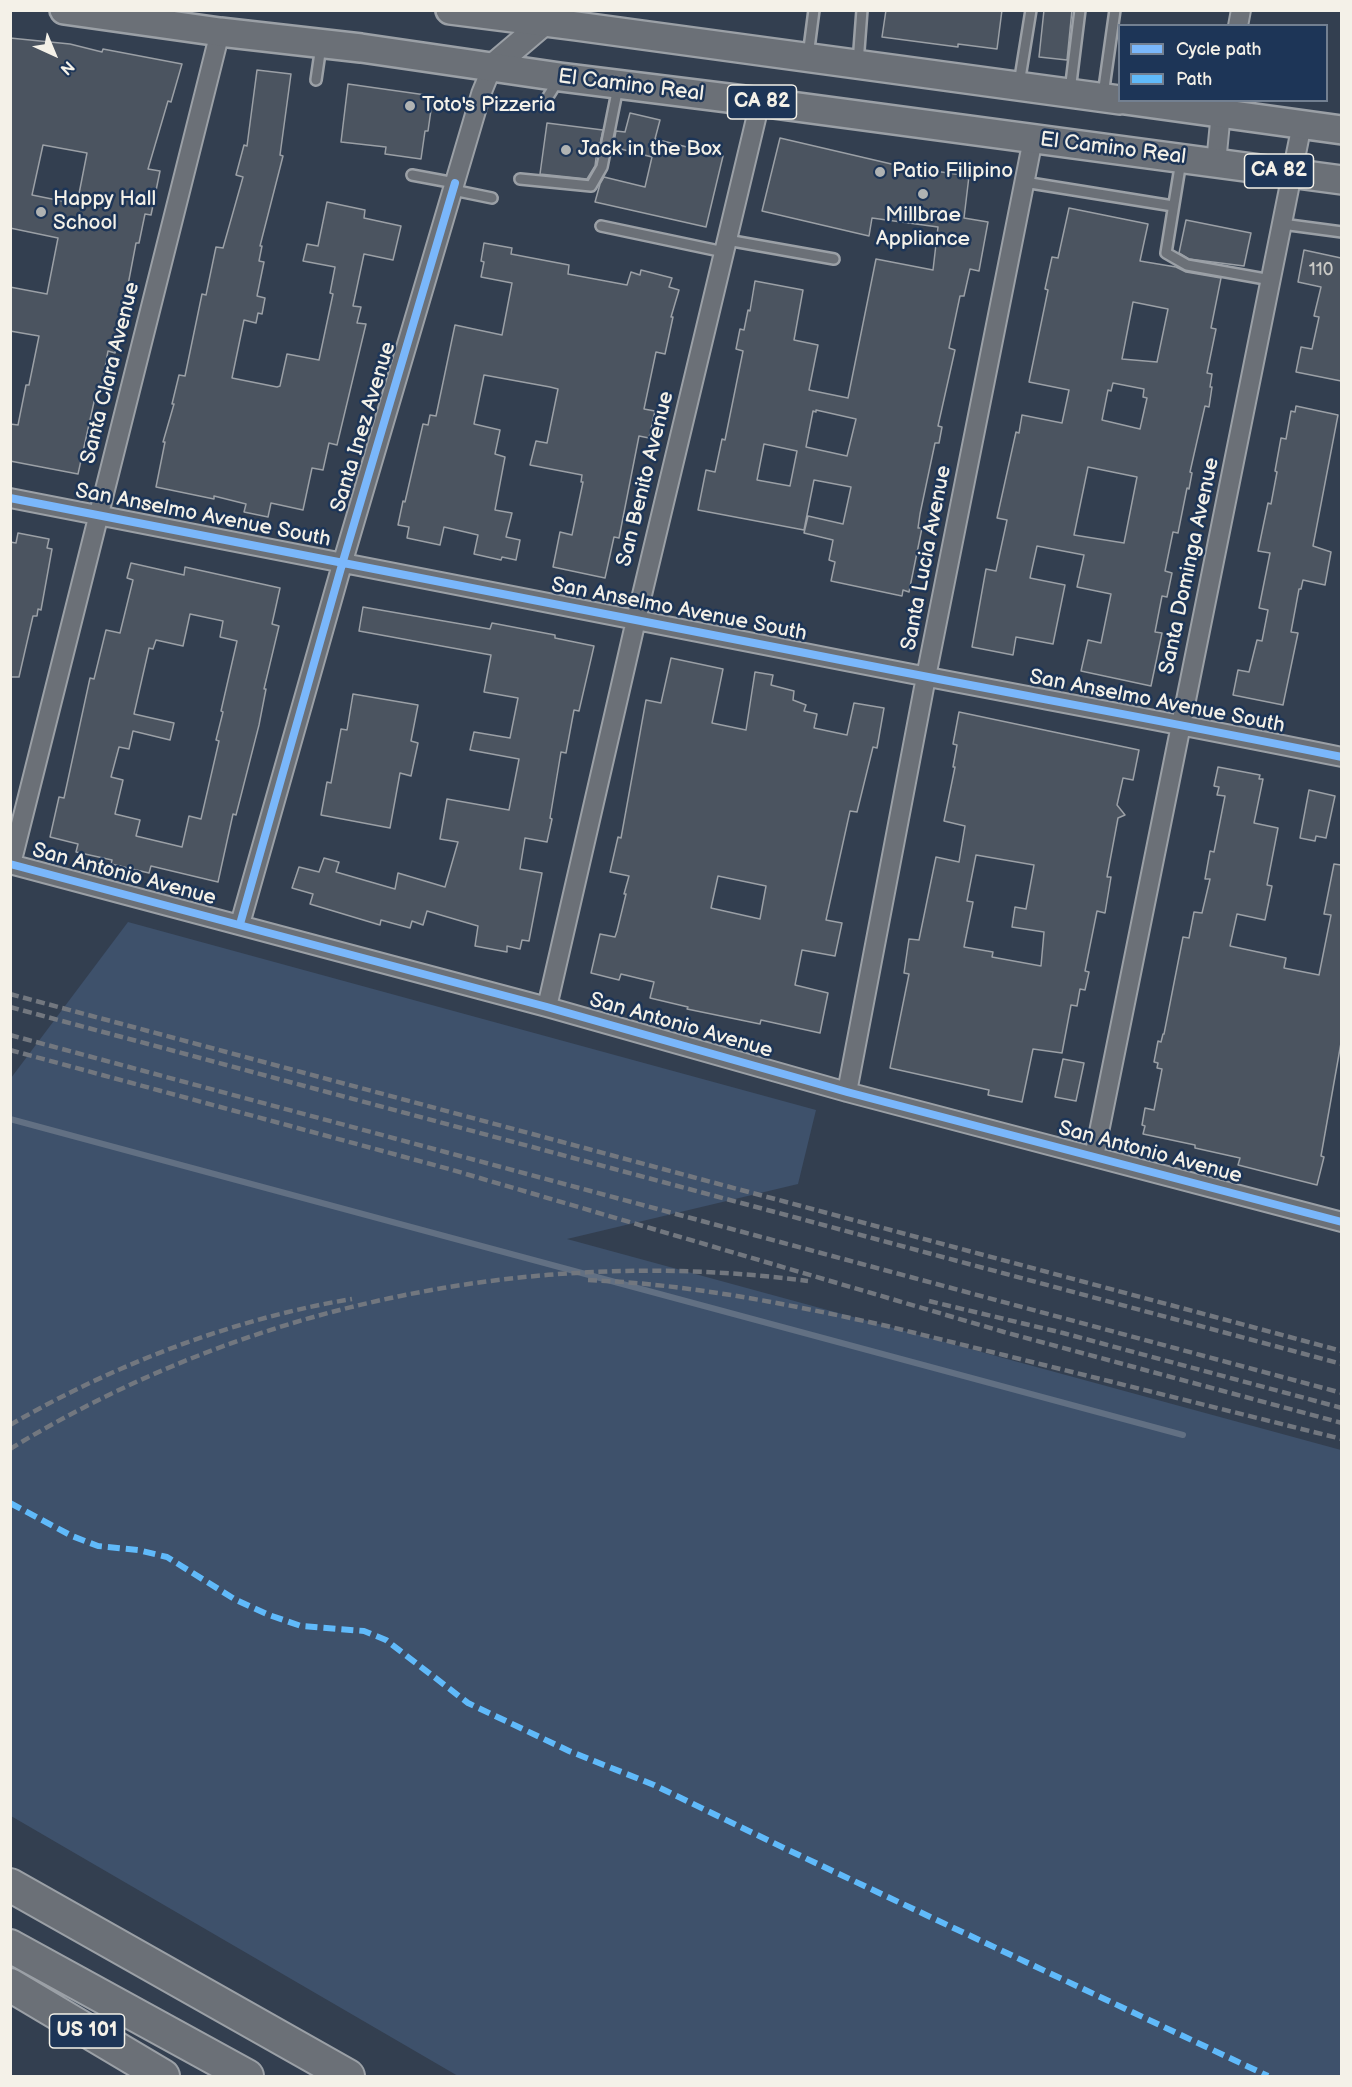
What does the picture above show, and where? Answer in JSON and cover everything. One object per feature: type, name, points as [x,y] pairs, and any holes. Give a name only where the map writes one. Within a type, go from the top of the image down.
[{"type":"highway","points":[[10,1887],[348,2076]]},
{"type":"highway","points":[[10,1946],[247,2076]]},
{"type":"highway","name":"US 101","points":[[10,1985],[163,2076]]},
{"type":"main road","name":"El Camino Real","points":[[64,10],[1341,180]]},
{"type":"main road","name":"CA 82","points":[[450,10],[546,16],[808,58],[1116,99]]},
{"type":"main road","points":[[492,67],[512,15]]},
{"type":"main road","points":[[492,67],[546,16]]},
{"type":"main road","name":"CA 82","points":[[1168,103],[1221,107],[1341,130]]},
{"type":"street","name":"Santa Clara Avenue","points":[[11,864],[220,32]]},
{"type":"street","name":"Santa Inez Avenue","points":[[240,924],[343,561],[481,94],[492,67]]},
{"type":"street","name":"San Benito Avenue","points":[[547,1007],[636,620],[760,102]]},
{"type":"street","points":[[1216,163],[1221,107]]},
{"type":"street","name":"Santa Dominga Avenue","points":[[1094,1157],[1302,124]]},
{"type":"street","name":"Santa Lucia Avenue","points":[[847,1092],[926,677],[1033,139]]},
{"type":"street","name":"San Anselmo Avenue South","points":[[10,498],[1341,757]]},
{"type":"street","name":"San Antonio Avenue","points":[[11,864],[547,1007],[847,1092],[1341,1222]]},
{"type":"lane","points":[[808,58],[814,10]]},
{"type":"lane","points":[[858,65],[862,10]]},
{"type":"lane","points":[[1019,86],[1031,10]]},
{"type":"lane","points":[[1069,93],[1080,10]]},
{"type":"lane","points":[[1115,10],[1116,99]]},
{"type":"lane","points":[[316,80],[321,43]]},
{"type":"lane","points":[[544,103],[560,77]]},
{"type":"lane","points":[[520,179],[591,186],[602,166],[619,84]]},
{"type":"lane","points":[[1182,158],[1166,253],[1187,265],[1271,280]]},
{"type":"lane","points":[[412,175],[492,198]]},
{"type":"lane","points":[[1024,182],[1173,206]]},
{"type":"lane","points":[[1282,224],[1341,232]]},
{"type":"lane","points":[[601,226],[725,246],[834,259]]},
{"type":"shaded area","points":[[128,922],[816,1110],[798,1184],[567,1239],[1341,1450],[1341,2076],[458,2076],[11,1816],[11,1078]]},
{"type":"building","points":[[886,10],[1002,10],[997,49],[958,44],[958,47],[882,37]]},
{"type":"building","points":[[1044,10],[1072,10],[1067,60],[1039,57]]},
{"type":"building","points":[[10,38],[70,44],[102,52],[103,49],[182,64],[171,102],[168,101],[148,169],[160,171],[151,215],[145,214],[139,243],[136,243],[115,353],[108,351],[102,385],[98,384],[78,474],[10,461],[10,424],[18,425],[39,336],[10,331],[10,287],[47,294],[58,238],[10,228]],"holes":[[[43,145],[87,153],[77,204],[32,195]]]},
{"type":"building","points":[[257,70],[291,74],[280,155],[283,156],[260,246],[262,246],[259,261],[264,262],[257,296],[265,298],[262,314],[258,313],[256,323],[244,320],[232,378],[277,387],[280,386],[287,354],[319,360],[333,294],[330,293],[335,267],[303,261],[307,244],[318,246],[327,202],[365,210],[364,218],[401,226],[393,260],[364,254],[353,306],[361,307],[357,323],[366,324],[337,445],[329,443],[323,470],[312,468],[303,510],[271,503],[268,517],[244,512],[246,504],[214,496],[214,499],[156,487],[165,442],[163,442],[174,404],[172,404],[179,375],[185,376],[202,294],[206,295],[216,247],[223,248],[243,177],[236,175],[244,145],[247,146]]},
{"type":"building","points":[[348,84],[433,96],[421,159],[385,154],[386,147],[341,142]]},
{"type":"building","points":[[630,113],[660,120],[655,139],[723,156],[706,227],[595,202],[604,177],[645,187],[652,157],[613,147],[616,131],[625,132]]},
{"type":"building","points":[[547,123],[603,130],[600,144],[598,143],[595,166],[587,179],[540,174]]},
{"type":"building","points":[[780,138],[900,166],[969,176],[964,218],[988,222],[979,271],[970,269],[964,296],[960,296],[949,348],[955,350],[938,426],[942,427],[939,443],[935,443],[920,514],[918,528],[922,528],[909,592],[903,590],[902,596],[831,581],[835,562],[829,560],[833,540],[804,533],[808,516],[843,524],[851,487],[814,480],[804,530],[698,510],[706,470],[715,472],[722,439],[725,440],[743,351],[736,349],[740,329],[744,330],[748,310],[750,311],[755,281],[803,290],[794,340],[818,345],[809,390],[848,398],[876,259],[933,270],[938,227],[872,218],[869,236],[762,211]],"holes":[[[816,410],[856,419],[847,456],[806,447],[813,411],[816,412]],[[764,444],[797,451],[790,486],[757,480]]]},
{"type":"building","points":[[1069,208],[1148,224],[1140,261],[1221,278],[1211,328],[1216,329],[1207,373],[1212,374],[1209,407],[1205,406],[1178,533],[1173,532],[1165,571],[1172,573],[1167,597],[1162,596],[1155,632],[1162,633],[1151,686],[1081,671],[1088,640],[1101,643],[1111,594],[1077,587],[1084,555],[1037,546],[1030,578],[1065,585],[1053,644],[1016,637],[1013,655],[972,647],[986,569],[996,571],[1007,520],[997,518],[1016,432],[1019,433],[1022,415],[1062,423],[1069,390],[1029,382],[1048,290],[1045,289],[1052,257],[1058,258]],"holes":[[[1133,302],[1168,309],[1157,362],[1122,359]],[[1113,383],[1144,389],[1143,397],[1147,398],[1140,429],[1102,420],[1108,390],[1111,391]],[[1088,467],[1137,477],[1124,543],[1074,535]]]},
{"type":"building","points":[[1186,220],[1251,233],[1244,266],[1189,259],[1179,253]]},
{"type":"building","points":[[484,243],[512,248],[511,254],[569,265],[568,274],[627,285],[631,272],[640,275],[641,270],[672,278],[669,287],[679,290],[671,317],[673,317],[665,354],[656,352],[644,409],[655,411],[649,438],[639,436],[619,538],[614,537],[605,578],[553,567],[560,532],[572,535],[583,482],[581,482],[582,475],[530,465],[536,441],[547,443],[558,389],[484,375],[474,424],[500,430],[495,454],[505,457],[495,510],[512,513],[506,537],[520,540],[516,560],[502,557],[501,560],[474,554],[478,535],[444,527],[440,545],[407,538],[409,527],[398,525],[423,424],[428,425],[430,415],[436,416],[455,325],[502,335],[512,283],[481,277]]},
{"type":"building","points":[[1304,250],[1341,258],[1341,381],[1296,372],[1301,347],[1312,349],[1319,317],[1314,316],[1321,287],[1298,282]]},
{"type":"building","points":[[1296,406],[1338,415],[1313,546],[1331,552],[1325,585],[1303,580],[1301,589],[1299,589],[1291,632],[1298,633],[1283,705],[1233,695],[1238,670],[1249,672],[1257,640],[1262,641],[1268,610],[1259,608],[1270,553],[1258,551],[1268,503],[1271,504],[1281,438],[1286,439],[1291,411],[1295,412]]},
{"type":"building","points":[[18,533],[49,539],[47,548],[52,549],[41,610],[38,609],[37,616],[33,616],[19,677],[10,677],[10,542],[16,543]]},
{"type":"building","points":[[131,563],[184,575],[185,567],[280,588],[272,624],[279,626],[264,689],[266,689],[259,725],[236,815],[233,814],[218,882],[151,866],[149,873],[111,864],[112,860],[76,852],[78,844],[50,837],[59,797],[64,798],[90,678],[94,679],[106,630],[120,633],[133,580],[127,578]],"holes":[[[190,614],[223,621],[220,637],[237,641],[221,711],[223,712],[216,740],[219,741],[201,819],[189,816],[182,847],[136,836],[140,820],[115,814],[123,780],[111,777],[119,747],[129,749],[133,731],[170,740],[174,723],[134,714],[149,648],[153,649],[156,640],[183,646]]]},
{"type":"building","points":[[363,607],[490,629],[492,623],[555,635],[555,638],[594,646],[579,711],[574,710],[566,753],[561,752],[547,842],[525,838],[520,869],[542,873],[529,941],[522,940],[520,949],[507,946],[507,952],[475,946],[478,926],[427,911],[423,925],[412,921],[410,928],[381,920],[380,925],[310,904],[313,894],[292,888],[299,867],[319,872],[324,858],[339,862],[336,872],[395,889],[398,873],[445,887],[458,842],[440,839],[447,799],[509,810],[519,759],[470,750],[474,732],[510,738],[518,698],[484,692],[491,655],[359,631]]},
{"type":"building","points":[[671,658],[723,669],[712,723],[746,730],[755,672],[773,675],[771,685],[794,691],[793,700],[806,705],[804,711],[817,714],[814,728],[847,735],[854,703],[884,708],[877,748],[873,747],[857,812],[850,811],[826,920],[842,923],[835,956],[802,950],[795,985],[828,993],[820,1033],[761,1020],[760,1024],[687,1009],[688,1007],[650,998],[654,982],[621,974],[619,980],[591,973],[600,934],[615,937],[626,894],[624,894],[629,876],[610,872],[618,837],[621,838],[646,700],[661,703]],"holes":[[[718,876],[766,886],[760,919],[711,908]]]},
{"type":"building","points":[[353,694],[418,705],[411,741],[418,743],[411,776],[400,773],[390,828],[321,815],[327,782],[331,783],[341,729],[347,730]]},
{"type":"building","points":[[959,712],[1139,750],[1133,780],[1123,778],[1117,805],[1125,815],[1118,818],[1107,877],[1111,877],[1105,913],[1097,911],[1085,971],[1089,972],[1085,990],[1080,989],[1077,1006],[1071,1005],[1062,1053],[1033,1049],[1022,1102],[988,1095],[989,1090],[890,1068],[909,974],[904,973],[909,939],[919,940],[936,857],[959,862],[965,826],[944,821],[955,767],[953,767],[957,745],[953,744]],"holes":[[[976,855],[1034,865],[1026,909],[1015,907],[1012,927],[1044,932],[1041,966],[992,957],[993,952],[964,947],[973,902],[967,901]]]},
{"type":"building","points":[[1218,767],[1260,775],[1259,779],[1263,779],[1254,823],[1278,828],[1267,885],[1272,886],[1265,920],[1237,914],[1230,946],[1286,958],[1284,968],[1319,975],[1331,915],[1324,914],[1334,864],[1341,865],[1341,1043],[1321,1156],[1324,1157],[1317,1185],[1238,1165],[1240,1158],[1195,1148],[1195,1145],[1143,1134],[1145,1108],[1154,1110],[1162,1069],[1157,1068],[1158,1063],[1154,1062],[1158,1041],[1161,1042],[1164,1034],[1183,937],[1189,938],[1194,912],[1202,913],[1210,879],[1205,879],[1210,851],[1214,852],[1225,796],[1217,795],[1219,787],[1214,786]]},
{"type":"building","points":[[1309,790],[1335,796],[1326,838],[1316,836],[1315,841],[1300,838]]},
{"type":"building","points":[[1063,1059],[1084,1063],[1076,1101],[1055,1097]]},
{"type":"waterway","points":[[10,1119],[1183,1435]]},
{"type":"railway","points":[[10,994],[1342,1351]]},
{"type":"railway","points":[[10,1007],[1342,1364]]},
{"type":"railway","points":[[10,1035],[1342,1393]]},
{"type":"railway","points":[[10,1050],[449,1169],[1004,1332],[1342,1423]]},
{"type":"railway","points":[[10,1449],[101,1399],[196,1357],[294,1323],[395,1297],[497,1280],[601,1272],[704,1272],[808,1281]]},
{"type":"railway","points":[[588,1280],[701,1291],[850,1318],[1342,1439]]},
{"type":"railway","points":[[10,1425],[90,1383],[176,1347],[264,1318],[352,1299]]},
{"type":"railway","points":[[929,1301],[1063,1333],[1342,1408]]},
{"type":"marked path","points":[[10,1503],[72,1536],[98,1546],[138,1550],[167,1557],[236,1600],[269,1615],[301,1626],[364,1631],[386,1640],[468,1703],[569,1751],[654,1785],[1268,2076]]},
{"type":"cycle path","points":[[240,924],[343,561],[455,183]]},
{"type":"cycle path","points":[[10,498],[1342,757]]},
{"type":"cycle path","points":[[10,864],[547,1007],[847,1092],[1342,1222]]},
{"type":"place","name":"Toto's Pizzeria","points":[[410,106]]},
{"type":"place","name":"Jack in the Box","points":[[566,150]]},
{"type":"place","name":"Patio Filipino","points":[[880,172]]},
{"type":"place","name":"Millbrae Appliance","points":[[923,194]]},
{"type":"place","name":"Happy Hall School","points":[[41,212]]}]
